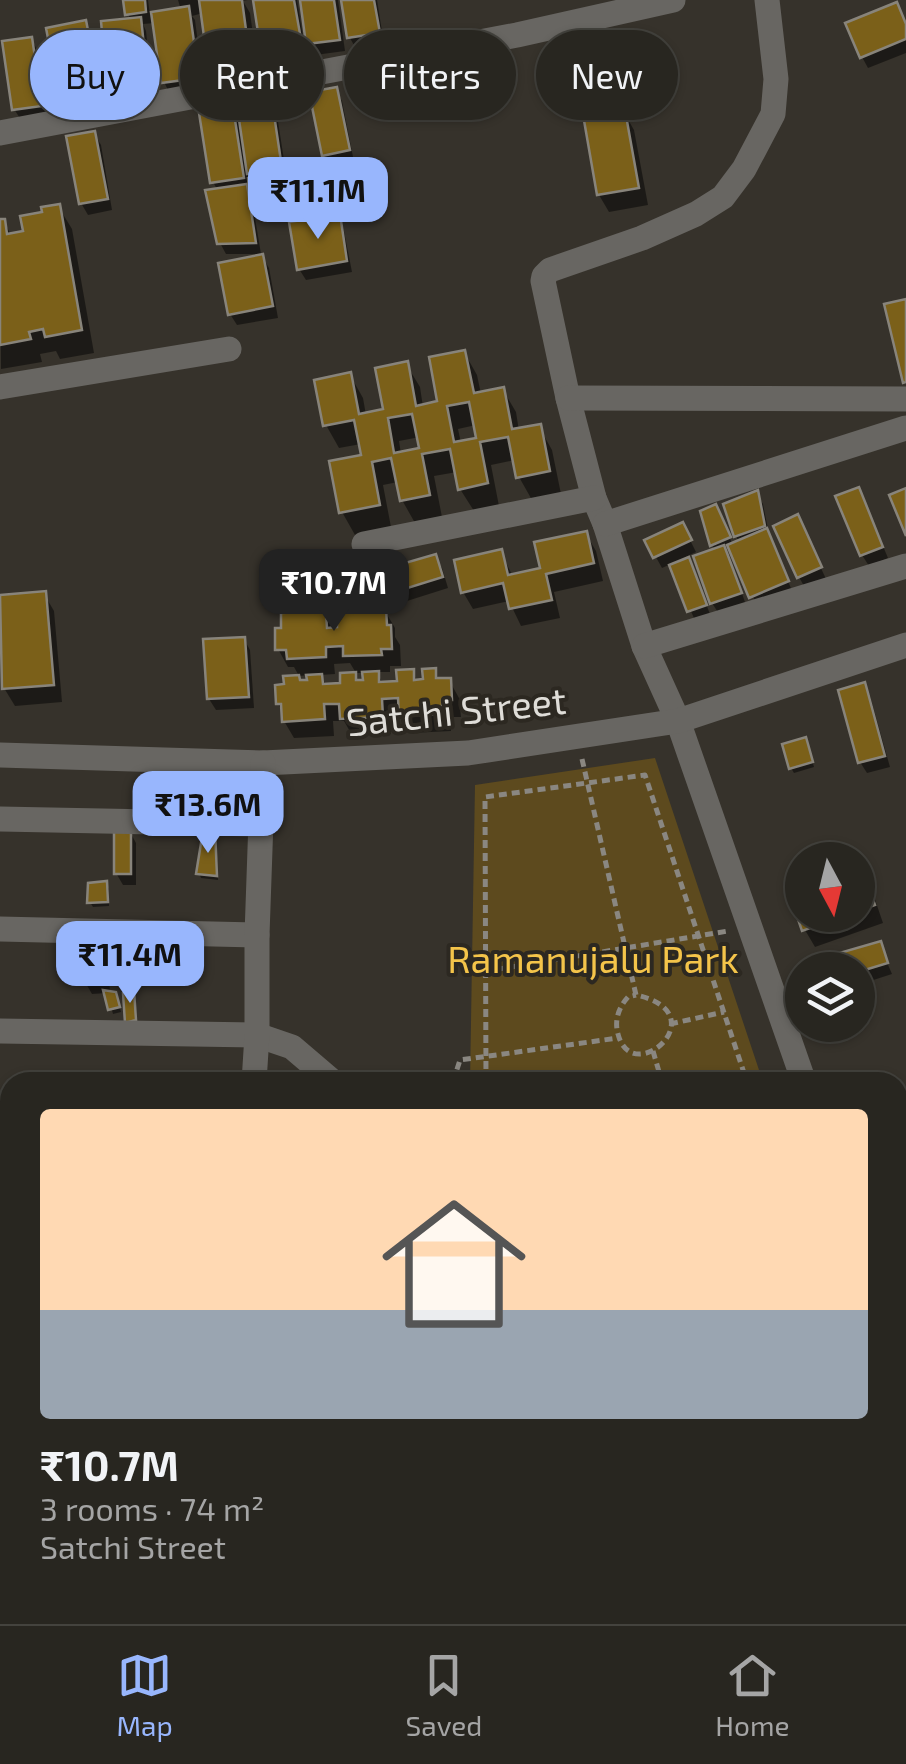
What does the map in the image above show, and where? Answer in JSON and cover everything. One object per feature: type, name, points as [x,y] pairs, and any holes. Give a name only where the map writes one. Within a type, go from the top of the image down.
[{"type":"street","points":[[0,133],[517,35],[622,6],[673,0]]},
{"type":"street","points":[[767,0],[776,79],[773,114],[744,169],[723,197],[642,238],[550,270],[544,276],[544,288],[594,498],[644,646],[678,721],[800,1072]]},
{"type":"street","points":[[0,387],[229,350]]},
{"type":"street","points":[[568,398],[906,399]]},
{"type":"street","points":[[605,524],[906,428]]},
{"type":"street","points":[[364,544],[594,498]]},
{"type":"street","points":[[644,646],[906,566]]},
{"type":"street","name":"Satchi Street","points":[[0,755],[263,763],[468,753],[678,721],[906,645]]},
{"type":"street","points":[[255,1072],[263,763]]},
{"type":"street","points":[[0,820],[262,824]]},
{"type":"street","points":[[0,929],[257,935]]},
{"type":"street","points":[[0,1031],[257,1035],[292,1047],[321,1072]]},
{"type":"path","points":[[577,736],[636,995]]},
{"type":"path","points":[[486,1072],[485,798],[645,775],[744,1072]]},
{"type":"path","points":[[486,971],[750,928]]},
{"type":"path","points":[[636,995],[651,998],[663,1006],[669,1017],[671,1030],[666,1042],[653,1051],[633,1053],[618,1038],[618,1014],[628,997],[636,995]]},
{"type":"path","points":[[670,1024],[724,1012]]},
{"type":"path","points":[[457,1072],[460,1060],[618,1038]]},
{"type":"path","points":[[653,1051],[659,1072]]},
{"type":"green space","name":"Ramanujalu Park","points":[[655,758],[760,1072],[470,1072],[475,785]]},
{"type":"building","points":[[123,0],[145,0],[146,12],[125,15]]},
{"type":"building","points":[[199,0],[242,0],[246,30],[203,30]]},
{"type":"building","points":[[253,0],[294,0],[299,30],[258,30]]},
{"type":"building","points":[[300,0],[334,0],[340,40],[324,42],[324,30],[304,30]]},
{"type":"building","points":[[341,0],[374,0],[379,30],[346,30]]},
{"type":"building","points":[[897,2],[906,24],[906,39],[860,58],[845,23]]},
{"type":"building","points":[[189,6],[192,30],[180,30],[180,80],[161,83],[160,30],[154,30],[151,12]]},
{"type":"building","points":[[141,17],[142,30],[102,30],[101,21]]},
{"type":"building","points":[[86,20],[88,30],[46,30]]},
{"type":"building","points":[[30,37],[30,108],[12,110],[2,41]]},
{"type":"building","points":[[337,87],[350,150],[322,156],[315,120],[324,120],[324,89]]},
{"type":"building","points":[[200,120],[235,120],[244,178],[210,183]]},
{"type":"building","points":[[239,120],[275,120],[282,168],[247,174]]},
{"type":"building","points":[[584,120],[627,120],[639,188],[597,195]]},
{"type":"building","points":[[95,131],[108,199],[79,204],[66,136]]},
{"type":"building","points":[[328,162],[336,210],[289,218],[281,170]]},
{"type":"building","points":[[281,172],[282,196],[250,201],[248,178]]},
{"type":"building","points":[[247,184],[256,243],[217,244],[205,190]]},
{"type":"building","points":[[60,204],[82,330],[45,337],[43,329],[29,332],[31,339],[0,345],[0,219],[5,219],[7,234],[23,231],[20,216]]},
{"type":"building","points":[[340,214],[347,261],[297,270],[289,222]]},
{"type":"building","points":[[263,254],[273,306],[228,315],[218,263]]},
{"type":"building","points":[[906,299],[906,382],[903,383],[884,304]]},
{"type":"building","points":[[465,350],[474,393],[504,387],[512,429],[541,424],[550,471],[516,478],[508,437],[480,442],[488,483],[458,490],[450,449],[422,454],[430,495],[400,501],[391,458],[372,462],[380,505],[339,513],[329,461],[361,455],[354,420],[323,426],[314,380],[351,372],[359,414],[383,409],[375,368],[408,361],[416,406],[437,401],[429,357]],"holes":[[[469,402],[476,438],[454,442],[447,406]],[[412,414],[419,448],[394,453],[388,418]]]},
{"type":"building","points":[[859,487],[883,547],[860,556],[835,496]]},
{"type":"building","points":[[906,488],[906,536],[889,495]]},
{"type":"building","points":[[758,490],[765,526],[734,537],[723,504]]},
{"type":"building","points":[[716,504],[731,537],[710,546],[700,511]]},
{"type":"building","points":[[798,514],[822,567],[797,578],[773,526]]},
{"type":"building","points":[[683,522],[692,540],[653,558],[644,540]]},
{"type":"building","points":[[767,528],[789,581],[749,598],[727,545]]},
{"type":"building","points":[[587,531],[594,563],[546,574],[552,600],[509,609],[503,583],[461,593],[454,560],[502,549],[508,575],[540,568],[534,542]]},
{"type":"building","points":[[724,545],[742,593],[710,604],[693,556]]},
{"type":"building","points":[[436,554],[443,577],[398,591],[391,567]]},
{"type":"building","points":[[689,557],[707,605],[687,612],[669,565]]},
{"type":"building","points":[[46,591],[54,685],[2,689],[0,595]]},
{"type":"building","points":[[386,608],[392,649],[381,649],[382,655],[343,656],[343,646],[326,647],[326,657],[287,659],[286,650],[275,650],[275,628],[281,628],[281,613],[326,611],[327,628],[337,627],[337,611]]},
{"type":"building","points":[[245,637],[249,697],[207,699],[203,639]]},
{"type":"building","points":[[436,668],[436,678],[451,678],[452,700],[442,700],[442,714],[399,716],[398,698],[382,699],[383,717],[340,719],[339,704],[324,704],[325,719],[282,722],[281,704],[276,704],[275,685],[284,684],[283,676],[299,675],[300,680],[307,680],[306,675],[322,674],[323,684],[340,683],[340,673],[356,672],[356,680],[363,680],[362,672],[379,671],[379,682],[397,681],[396,670],[414,669],[414,680],[423,679],[422,669]]},
{"type":"building","points":[[865,682],[885,756],[858,763],[838,690]]},
{"type":"building","points":[[806,737],[813,762],[789,769],[782,744]]},
{"type":"building","points":[[114,829],[131,829],[131,874],[114,874]]},
{"type":"building","points":[[215,829],[217,876],[196,874],[202,837]]},
{"type":"building","points":[[107,881],[108,902],[87,903],[88,883]]},
{"type":"building","points":[[82,941],[104,941],[104,983],[83,983]]},
{"type":"building","points":[[881,941],[888,963],[875,967],[875,952],[843,952]]},
{"type":"building","points":[[121,948],[126,975],[109,977],[110,954]]},
{"type":"building","points":[[103,990],[116,992],[120,1007],[108,1010]]},
{"type":"building","points":[[134,990],[136,1020],[125,1023],[123,993]]}]
